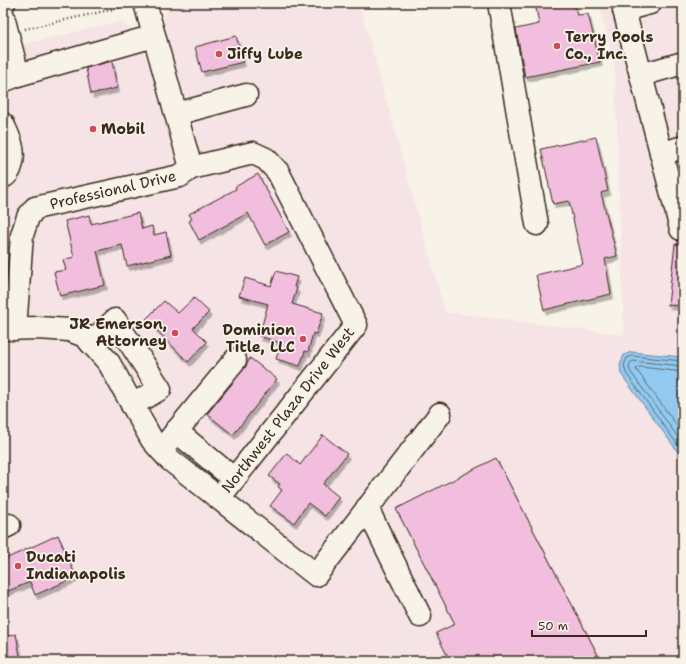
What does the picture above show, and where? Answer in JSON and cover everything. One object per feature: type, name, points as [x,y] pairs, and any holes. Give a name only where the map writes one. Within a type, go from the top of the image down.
[{"type":"street","points":[[499,3],[537,224]]},
{"type":"street","points":[[650,3],[624,10],[681,229],[683,229]]},
{"type":"street","name":"Professional Drive","points":[[9,329],[22,235],[28,217],[35,208],[180,176],[191,168],[154,36],[138,4]]},
{"type":"street","points":[[5,25],[11,78],[154,36]]},
{"type":"street","points":[[641,75],[683,63]]},
{"type":"street","points":[[176,114],[246,95]]},
{"type":"street","points":[[3,124],[12,148],[11,168],[7,175],[3,177]]},
{"type":"street","points":[[661,154],[683,147]]},
{"type":"street","name":"Northwest Plaza Drive West","points":[[191,168],[253,153],[266,159],[278,172],[356,325],[219,498]]},
{"type":"street","points":[[91,343],[115,320],[160,389],[132,405]]},
{"type":"street","name":"Northwest Plaza Drive West","points":[[9,329],[38,328],[69,330],[85,336],[109,363],[152,440],[169,459],[316,575],[367,508]]},
{"type":"street","points":[[161,450],[235,360]]},
{"type":"street","points":[[420,616],[367,508],[440,414]]},
{"type":"street","points":[[176,431],[234,479]]},
{"type":"path","points":[[5,25],[138,4]]},
{"type":"shaded area","points":[[179,3],[359,3],[445,312],[624,335],[615,68],[599,3],[683,3],[683,661],[3,661],[3,49],[122,21],[135,34],[164,27],[166,6]]},
{"type":"water","points":[[631,352],[683,357],[683,459],[621,374],[620,365],[624,355]]},
{"type":"building","name":"Terry Pools Co., Inc.","points":[[535,3],[574,3],[577,15],[588,14],[600,62],[525,77],[516,29],[539,24]]},
{"type":"building","name":"Jiffy Lube","points":[[236,36],[243,62],[202,72],[195,47]]},
{"type":"building","points":[[112,61],[117,88],[91,94],[86,68]]},
{"type":"building","points":[[596,137],[608,191],[601,193],[617,256],[605,259],[611,294],[544,310],[536,275],[583,264],[569,201],[553,204],[541,149]]},
{"type":"building","points":[[258,174],[289,232],[265,245],[248,213],[199,240],[189,221],[192,219],[189,214],[236,189],[235,187]]},
{"type":"building","points":[[138,213],[142,229],[152,226],[154,235],[166,232],[171,255],[127,266],[122,245],[97,251],[105,285],[60,296],[54,272],[66,270],[63,260],[74,257],[65,221],[89,215],[91,224]]},
{"type":"building","points":[[675,244],[683,245],[683,306],[668,305]]},
{"type":"building","points":[[276,271],[297,277],[294,287],[297,288],[292,304],[323,313],[316,334],[313,333],[308,352],[305,351],[300,366],[276,359],[281,343],[259,336],[268,304],[239,296],[245,278],[271,286]]},
{"type":"building","points":[[194,298],[209,312],[193,328],[207,342],[188,362],[146,319],[164,301],[178,313]]},
{"type":"building","points":[[250,358],[277,379],[233,435],[207,414],[245,368]]},
{"type":"building","points":[[323,435],[347,454],[323,484],[339,497],[325,516],[308,503],[294,523],[270,506],[282,490],[278,487],[280,484],[269,476],[287,453],[300,465]]},
{"type":"building","points":[[496,458],[601,661],[450,661],[436,633],[455,624],[396,509]]},
{"type":"building","points":[[58,535],[76,577],[35,595],[30,582],[3,593],[3,560]]},
{"type":"building","points":[[16,634],[21,661],[3,661],[3,637]]},
{"type":"place","name":"Terry Pools Co., Inc.","points":[[557,46]]},
{"type":"place","name":"Jiffy Lube","points":[[219,54]]},
{"type":"place","name":"Mobil","points":[[93,129]]},
{"type":"place","name":"JR Emerson, Attorney","points":[[175,333]]},
{"type":"place","name":"Dominion Title, LLC","points":[[303,339]]},
{"type":"place","name":"Ducati Indianapolis","points":[[18,566]]}]
